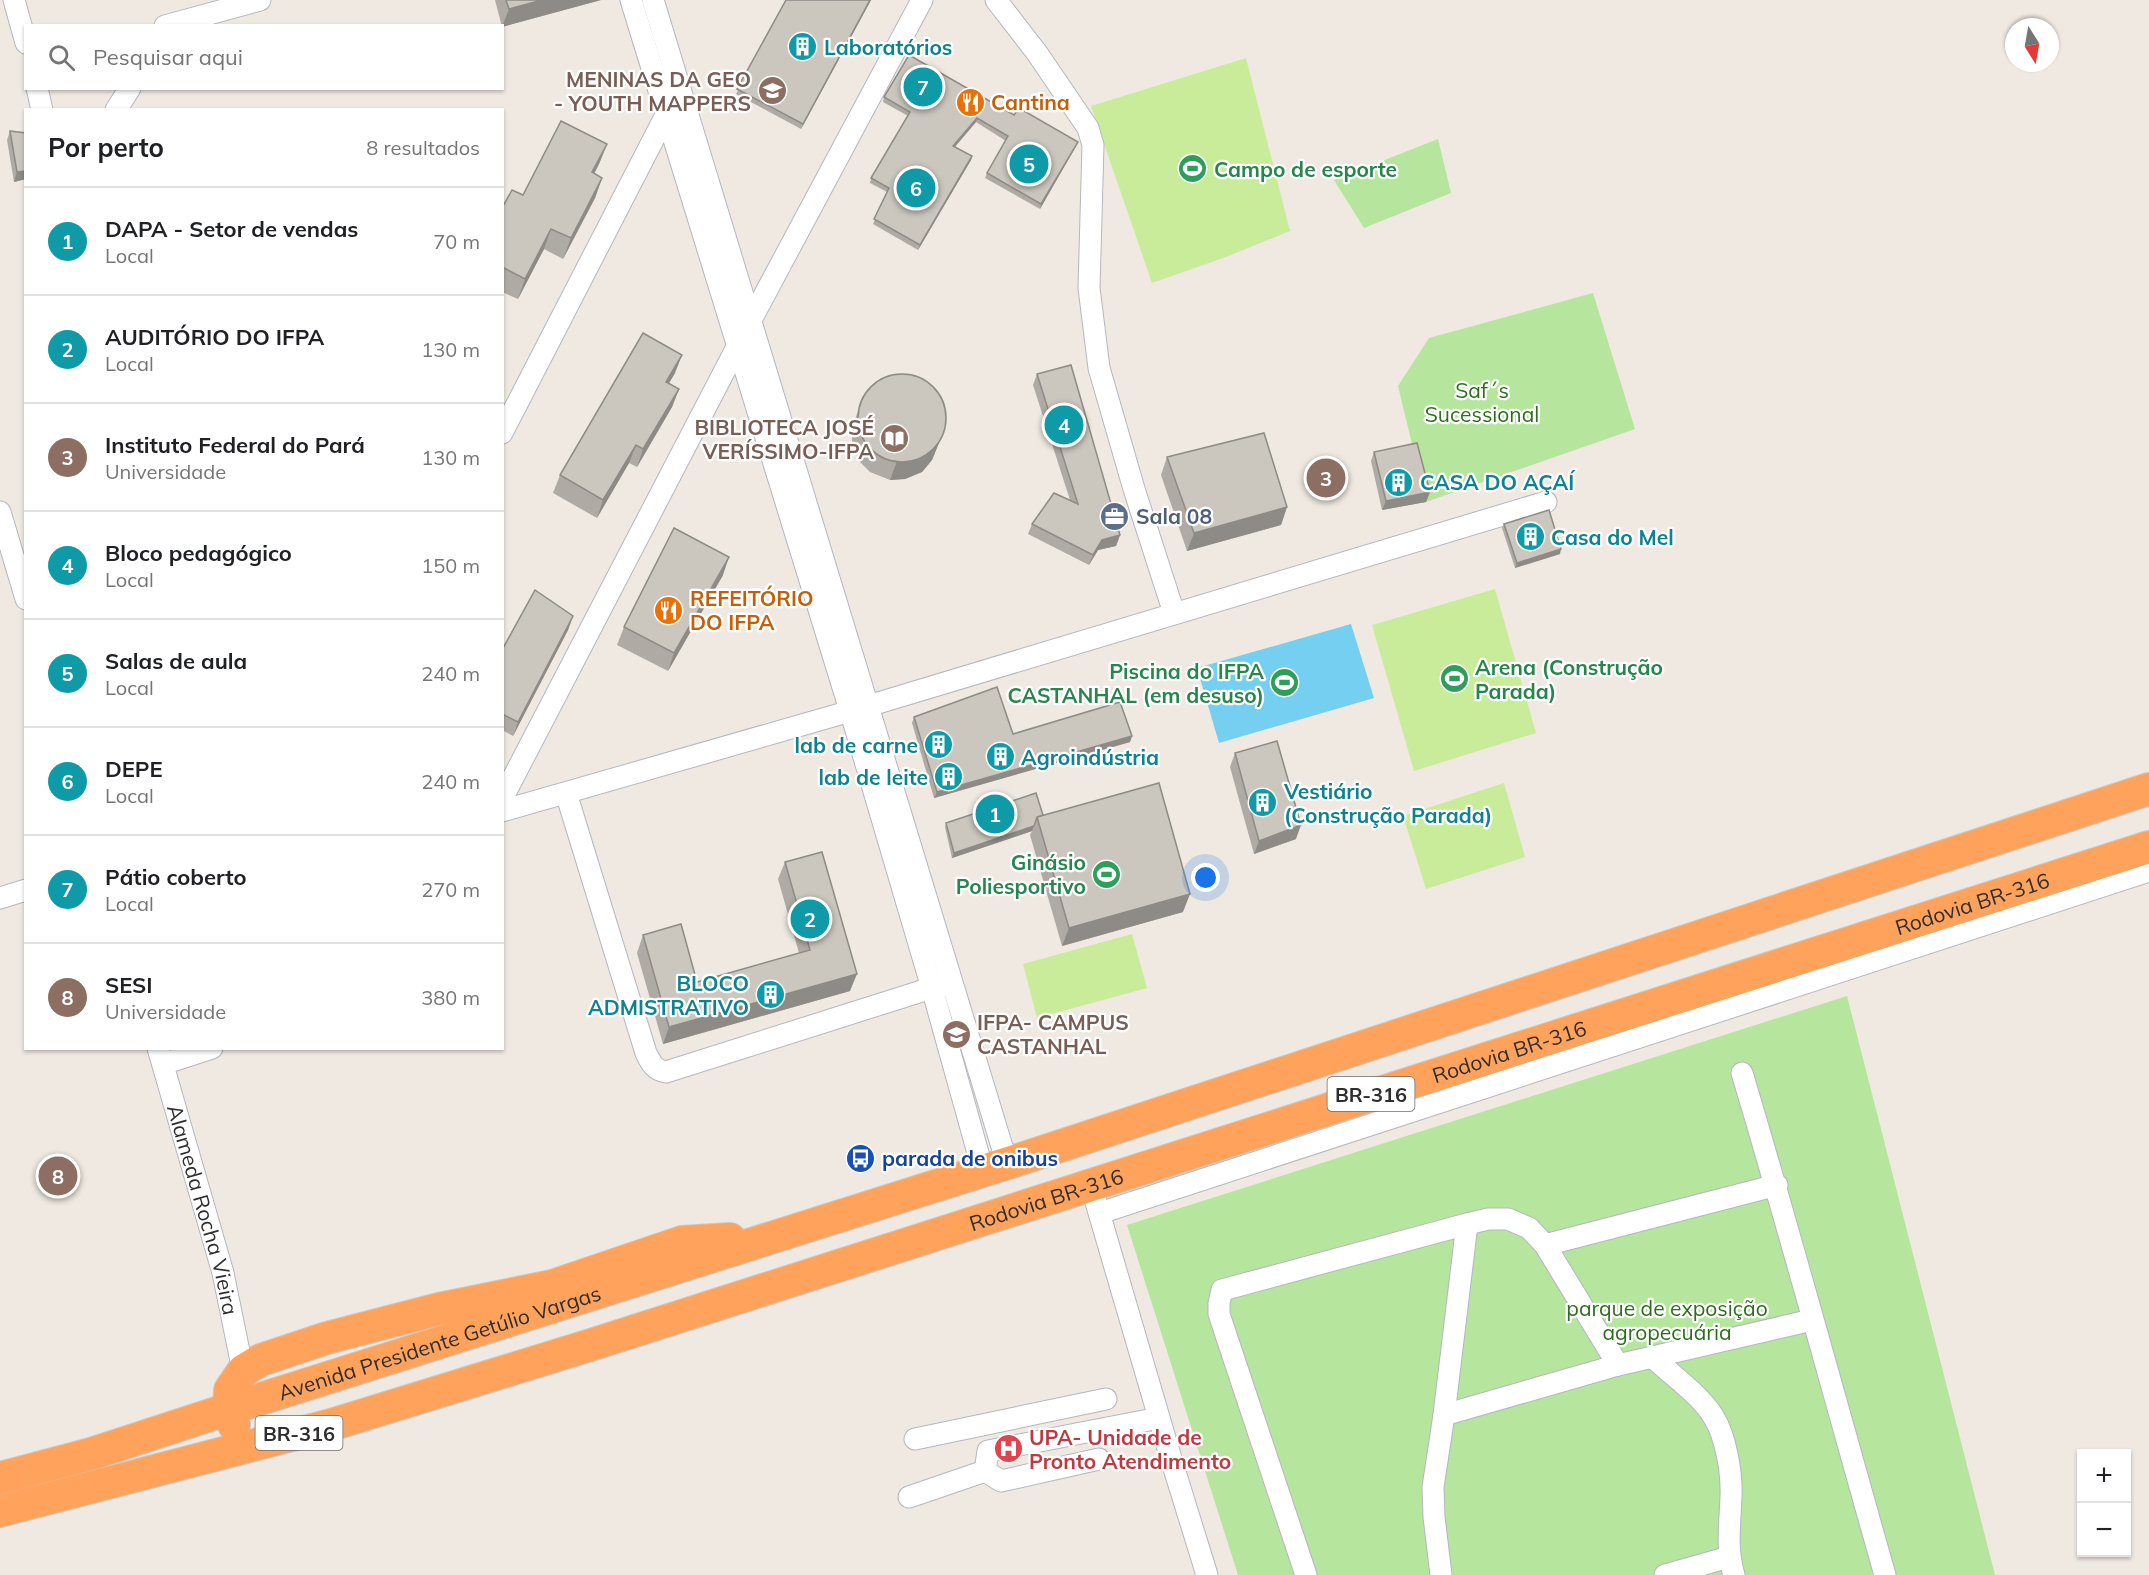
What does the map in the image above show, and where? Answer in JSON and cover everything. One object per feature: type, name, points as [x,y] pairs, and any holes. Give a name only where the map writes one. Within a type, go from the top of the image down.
[{"type":"highway","name":"BR-316","points":[[775,1237],[2149,789]]},
{"type":"highway","name":"Rodovia BR-316","points":[[254,1445],[332,1425],[594,1344],[1095,1198],[2149,847]]},
{"type":"highway","points":[[254,1445],[241,1434],[234,1424],[229,1409],[230,1390],[243,1371],[261,1360],[327,1338],[439,1309],[552,1286],[682,1242],[775,1237]]},
{"type":"highway","name":"Avenida Presidente Getúlio Vargas","points":[[0,1479],[91,1454],[775,1237]]},
{"type":"highway","name":"BR-316","points":[[0,1511],[254,1445]]},
{"type":"street","points":[[14,0],[24,36]]},
{"type":"street","points":[[173,24],[260,0]]},
{"type":"street","points":[[631,0],[738,348],[859,708]]},
{"type":"street","points":[[653,0],[751,320],[859,708],[995,1167]]},
{"type":"street","points":[[504,795],[751,320],[922,0]]},
{"type":"street","points":[[996,0],[1037,53],[1088,128],[1091,136],[1094,164],[1089,288],[1099,368],[1134,489],[1174,613]]},
{"type":"street","points":[[37,90],[42,108]]},
{"type":"street","points":[[117,108],[129,90]]},
{"type":"street","points":[[504,429],[679,91]]},
{"type":"street","points":[[504,810],[859,708],[1546,502]]},
{"type":"street","points":[[0,512],[24,592]]},
{"type":"street","points":[[566,793],[646,1053],[651,1064],[658,1071],[666,1072],[942,985]]},
{"type":"street","points":[[1207,1575],[1095,1198],[2149,871]]},
{"type":"street","points":[[0,898],[24,891]]},
{"type":"street","points":[[161,1056],[199,1050]]},
{"type":"street","name":"Alameda Rocha Vieira","points":[[161,1056],[224,1273],[243,1371]]},
{"type":"street","points":[[1742,1073],[1776,1185],[1885,1575]]},
{"type":"street","points":[[1545,1245],[1776,1185]]},
{"type":"street","points":[[1306,1575],[1220,1314],[1219,1303],[1222,1290],[1467,1224],[1488,1219],[1508,1219],[1528,1228],[1545,1245],[1618,1365]]},
{"type":"street","points":[[1445,1572],[1434,1517],[1433,1487],[1467,1224]]},
{"type":"street","points":[[1444,1415],[1618,1365],[1812,1320]]},
{"type":"street","points":[[1653,1358],[1685,1385],[1713,1416],[1725,1446],[1731,1481],[1731,1566],[1665,1575]]},
{"type":"street","points":[[915,1439],[1106,1399]]},
{"type":"street","points":[[909,1497],[987,1461],[1159,1418]]},
{"type":"street","points":[[982,1425],[987,1461],[1001,1481],[1099,1459]]},
{"type":"green space","name":"Campo de esporte","points":[[1246,58],[1290,231],[1152,283],[1091,106]]},
{"type":"green space","points":[[1438,139],[1451,193],[1364,228],[1334,180]]},
{"type":"green space","name":"Saf´s Sucessional","points":[[1593,293],[1635,429],[1426,502],[1398,386],[1429,338]]},
{"type":"green space","name":"Arena (Construção Parada)","points":[[1495,589],[1536,733],[1414,771],[1372,625]]},
{"type":"green space","points":[[1504,783],[1525,857],[1426,889],[1403,816]]},
{"type":"green space","points":[[1132,934],[1147,988],[1037,1018],[1023,964]]},
{"type":"green space","name":"parque de exposição agropecuária","points":[[1847,996],[1995,1575],[1238,1575],[1127,1225]]},
{"type":"water","name":"Piscina do IFPA CASTANHAL (em desuso)","points":[[1351,624],[1374,698],[1219,743],[1197,668]]},
{"type":"building","points":[[506,0],[542,0],[509,9]]},
{"type":"building","name":"Laboratórios","points":[[786,0],[870,0],[803,124],[737,89]]},
{"type":"building","points":[[909,55],[1014,115],[1019,108],[1078,142],[1041,204],[987,173],[1008,136],[977,118],[953,146],[972,156],[920,245],[874,219],[889,188],[871,178],[910,112],[884,97]]},
{"type":"building","points":[[561,121],[607,144],[592,172],[602,178],[571,238],[551,229],[525,279],[504,268],[504,204],[512,190],[523,195]]},
{"type":"building","points":[[10,131],[24,133],[24,171],[17,172]]},
{"type":"building","points":[[643,333],[682,355],[666,382],[679,389],[643,449],[636,445],[603,500],[560,475]]},
{"type":"building","points":[[1071,365],[1120,535],[1102,540],[1093,555],[1032,524],[1054,493],[1078,504],[1037,374]]},
{"type":"building","name":"BIBLIOTECA JOSÉ VERÍSSIMO-IFPA","points":[[902,374],[919,378],[933,387],[942,401],[946,418],[942,435],[933,449],[919,458],[902,462],[885,458],[871,449],[862,435],[858,418],[862,401],[871,387],[885,378]]},
{"type":"building","points":[[1264,433],[1287,507],[1194,533],[1167,457]]},
{"type":"building","name":"CASA DO AÇAÍ","points":[[1417,443],[1430,492],[1386,501],[1374,452]]},
{"type":"building","name":"Casa do Mel","points":[[1549,510],[1561,549],[1517,563],[1504,524]]},
{"type":"building","name":"REFEITÓRIO DO IFPA","points":[[674,528],[729,557],[674,653],[624,627]]},
{"type":"building","points":[[535,590],[573,616],[518,722],[504,715],[504,646]]},
{"type":"building","name":"Agroindústria","points":[[997,687],[1013,734],[1120,702],[1132,736],[937,792],[914,717]]},
{"type":"building","name":"Vestiário (Construção Parada)","points":[[1277,741],[1301,825],[1259,841],[1235,753]]},
{"type":"building","name":"Ginásio Poliesportivo","points":[[1159,783],[1190,894],[1069,928],[1037,817]]},
{"type":"building","points":[[1036,793],[1043,815],[1037,817],[1034,826],[954,853],[946,823]]},
{"type":"building","points":[[822,852],[857,974],[669,1027],[643,935],[681,924],[697,982],[810,950],[785,862]]},
{"type":"place","name":"Laboratórios","points":[[803,47]]},
{"type":"place","name":"Pátio coberto","points":[[923,87]]},
{"type":"place","name":"MENINAS DA GEO - YOUTH MAPPERS","points":[[772,91]]},
{"type":"place","name":"Cantina","points":[[970,102]]},
{"type":"place","name":"Salas de aula","points":[[1029,164]]},
{"type":"place","name":"Campo de esporte","points":[[1193,169]]},
{"type":"place","name":"DEPE","points":[[916,188]]},
{"type":"place","name":"Bloco pedagógico","points":[[1064,425]]},
{"type":"place","name":"BIBLIOTECA JOSÉ VERÍSSIMO-IFPA","points":[[895,439]]},
{"type":"place","name":"Instituto Federal do Pará","points":[[1326,478]]},
{"type":"place","name":"CASA DO AÇAÍ","points":[[1399,482]]},
{"type":"place","name":"Sala 08","points":[[1115,516]]},
{"type":"place","name":"Casa do Mel","points":[[1530,537]]},
{"type":"place","name":"REFEITÓRIO DO IFPA","points":[[669,610]]},
{"type":"place","name":"Arena (Construção Parada)","points":[[1454,679]]},
{"type":"place","name":"Piscina do IFPA CASTANHAL (em desuso)","points":[[1285,683]]},
{"type":"place","name":"lab de carne","points":[[939,745]]},
{"type":"place","name":"Agroindústria","points":[[1000,757]]},
{"type":"place","name":"lab de leite","points":[[949,777]]},
{"type":"place","name":"Vestiário (Construção Parada)","points":[[1263,803]]},
{"type":"place","name":"DAPA - Setor de vendas","points":[[995,814]]},
{"type":"place","name":"Ginásio Poliesportivo","points":[[1107,874]]},
{"type":"place","name":"AUDITÓRIO DO IFPA","points":[[810,919]]},
{"type":"place","name":"BLOCO ADMISTRATIVO","points":[[770,995]]},
{"type":"place","name":"IFPA- CAMPUS CASTANHAL","points":[[956,1034]]},
{"type":"place","name":"parada de onibus","points":[[861,1158]]},
{"type":"place","name":"SESI","points":[[58,1176]]},
{"type":"place","name":"UPA- Unidade de Pronto Atendimento","points":[[1008,1449]]}]
